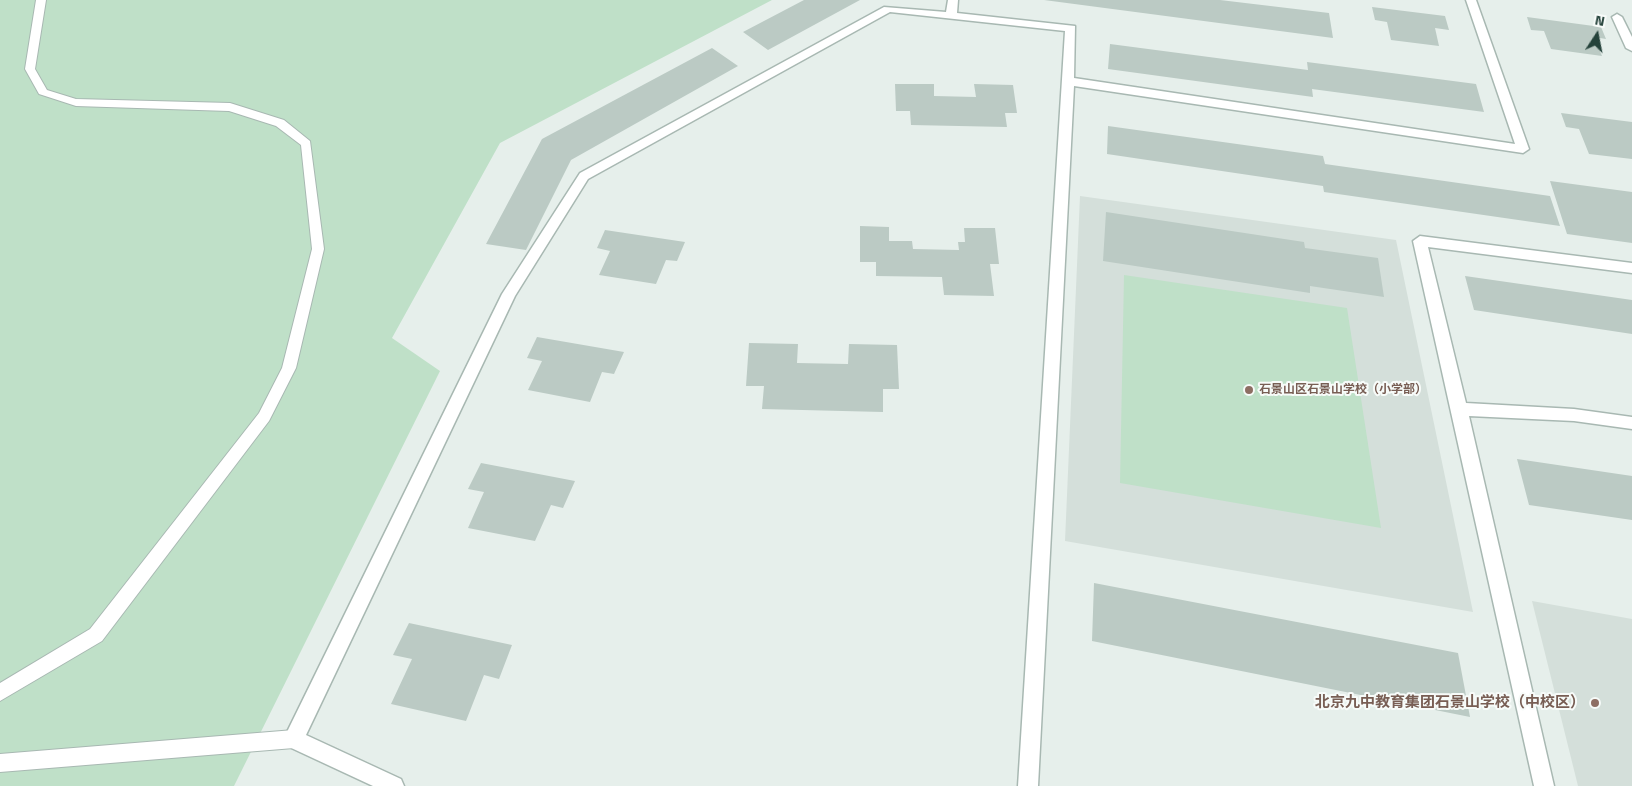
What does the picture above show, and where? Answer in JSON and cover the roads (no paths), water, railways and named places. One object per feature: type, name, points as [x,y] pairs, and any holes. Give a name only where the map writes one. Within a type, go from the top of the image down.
[{"type":"street","points":[[951,16],[953,0]]},
{"type":"street","points":[[1067,81],[1522,149],[1471,0]]},
{"type":"street","points":[[394,786],[294,739],[510,294],[584,176],[888,9],[1071,28],[1028,786]]},
{"type":"street","points":[[1617,18],[1632,48]]},
{"type":"street","points":[[1544,786],[1460,408],[1420,241],[1632,268]]},
{"type":"street","points":[[1460,408],[1574,415],[1632,423]]},
{"type":"lane","points":[[0,694],[96,635],[264,417],[289,368],[318,250],[306,144],[280,123],[230,107],[76,102],[43,92],[30,70],[41,0]]},
{"type":"lane","points":[[0,763],[294,739]]},
{"type":"place","name":"石景山区石景山学校（小学部）","points":[[1249,390]]},
{"type":"place","name":"北京九中教育集团石景山学校（中校区）","points":[[1595,703]]}]
